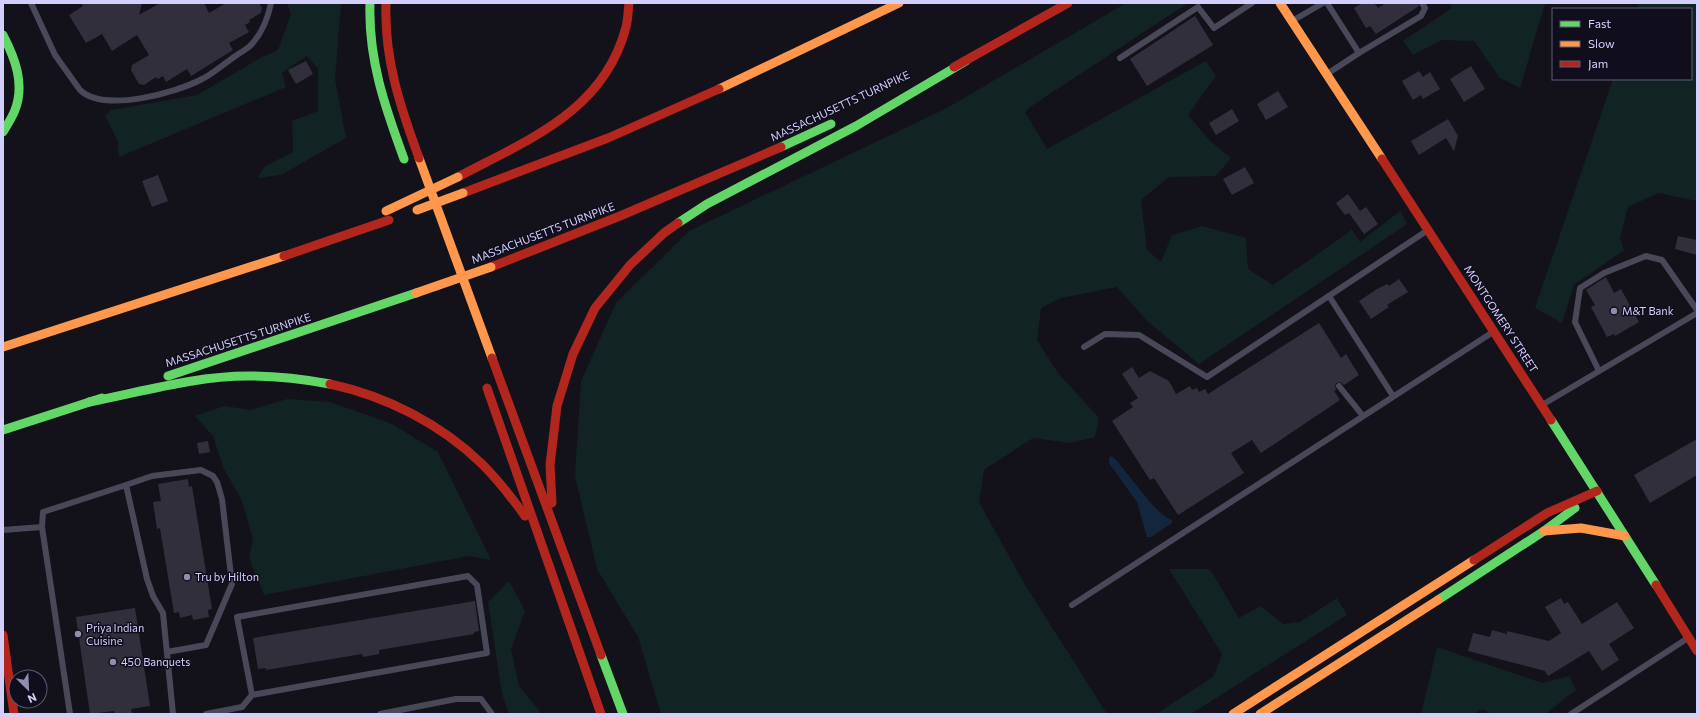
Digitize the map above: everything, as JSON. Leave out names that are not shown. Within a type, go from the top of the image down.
[{"type":"main road","points":[[370,3],[368,18],[372,56],[388,116],[408,171]]},
{"type":"main road","points":[[386,3],[385,29],[390,67],[409,132],[623,714]]},
{"type":"main road","points":[[3,347],[312,246],[387,215],[458,177],[522,146],[553,126],[584,100],[602,79],[616,54],[625,33],[629,3]]},
{"type":"main road","points":[[387,215],[403,215],[566,155],[707,94],[899,3]]},
{"type":"main road","name":"MASSACHUSETTS TURNPIKE","points":[[877,102],[966,61],[1068,3]]},
{"type":"main road","name":"MONTGOMERY STREET","points":[[1280,3],[1429,229],[1597,491],[1697,651]]},
{"type":"main road","points":[[3,35],[15,58],[20,84],[16,109],[3,132]]},
{"type":"main road","points":[[553,522],[550,465],[557,406],[573,354],[595,308],[630,265],[664,233],[707,204],[856,126],[966,61]]},
{"type":"main road","name":"MASSACHUSETTS TURNPIKE","points":[[7,429],[416,293],[559,242],[717,176],[842,118]]},
{"type":"main road","points":[[413,185],[426,221]]},
{"type":"main road","points":[[444,272],[451,291]]},
{"type":"main road","points":[[89,402],[202,380],[247,376],[300,378],[348,388],[390,403],[419,417],[448,435],[477,458],[508,492],[538,534]]},
{"type":"main road","points":[[484,380],[602,714]]},
{"type":"main road","points":[[1260,714],[1544,530],[1597,491]]},
{"type":"main road","points":[[1233,714],[1547,513],[1597,491]]},
{"type":"main road","points":[[1544,530],[1581,528],[1625,536]]},
{"type":"main road","points":[[3,635],[14,714]]},
{"type":"lane","points":[[32,3],[55,55],[80,90],[96,99],[113,101],[160,95],[202,79],[250,46],[267,21],[272,3]]},
{"type":"lane","points":[[1120,58],[1201,5],[1214,28],[1252,3]]},
{"type":"lane","points":[[1292,22],[1323,3]]},
{"type":"lane","points":[[1327,3],[1359,53]]},
{"type":"lane","points":[[1327,74],[1421,16],[1426,8],[1422,3]]},
{"type":"lane","points":[[1084,347],[1105,334],[1139,336],[1207,377],[1429,229]]},
{"type":"lane","points":[[1542,405],[1599,371],[1697,312],[1662,260],[1646,256],[1604,273],[1580,288],[1575,322],[1599,371]]},
{"type":"lane","points":[[1329,296],[1393,396]]},
{"type":"lane","points":[[1072,605],[1494,331]]},
{"type":"lane","points":[[1339,386],[1363,416]]},
{"type":"lane","points":[[70,714],[42,527],[43,512],[152,476],[201,470],[213,476],[217,482],[222,499],[232,584],[206,645],[167,652]]},
{"type":"lane","points":[[126,485],[147,579],[153,596],[163,612],[173,714]]},
{"type":"lane","points":[[3,530],[42,527]]},
{"type":"lane","points":[[206,714],[242,707],[252,695],[487,653],[477,585],[468,576],[237,618],[252,695]]},
{"type":"lane","points":[[1571,714],[1688,638]]},
{"type":"lane","points":[[380,714],[404,712],[456,699],[481,699],[492,714]]},
{"type":"shaded area","points":[[287,3],[341,3],[335,79],[346,138],[281,175],[257,178],[265,166],[293,152],[292,121],[318,111],[318,69],[307,56],[282,73],[286,87],[119,157],[118,142],[105,116],[111,110],[197,95],[262,57],[278,50],[291,14]]},
{"type":"shaded area","points":[[1126,3],[1188,3],[1033,105],[1025,112],[1047,149],[1206,61],[1216,76],[1188,115],[1210,141],[1231,158],[1216,176],[1169,177],[1141,200],[1147,250],[1161,262],[1172,235],[1202,226],[1246,238],[1248,269],[1273,285],[1352,230],[1360,242],[1400,211],[1407,224],[1199,364],[1147,321],[1117,287],[1061,298],[1041,308],[1037,340],[1058,373],[1099,418],[1095,437],[1070,443],[1033,438],[984,470],[979,502],[1024,583],[1107,714],[661,714],[638,637],[597,569],[575,476],[581,381],[616,303],[689,231],[947,108]]},
{"type":"shaded area","points":[[1449,3],[1545,3],[1520,88],[1500,78],[1474,41],[1442,40],[1413,55],[1403,41],[1452,8]]},
{"type":"shaded area","points":[[1639,3],[1697,3],[1697,201],[1658,193],[1628,207],[1620,238],[1624,250],[1574,285],[1562,323],[1535,308],[1613,80],[1692,80],[1692,8],[1637,8]]},
{"type":"shaded area","points":[[287,399],[330,402],[390,423],[438,452],[491,560],[469,556],[264,595],[249,558],[253,539],[241,499],[223,467],[213,436],[195,416],[225,406],[251,410]]},
{"type":"shaded area","points":[[1169,569],[1210,569],[1239,618],[1261,606],[1283,624],[1300,622],[1337,598],[1347,615],[1191,714],[1156,714],[1213,677],[1222,654]]},
{"type":"shaded area","points":[[509,581],[525,611],[511,649],[519,686],[542,714],[509,714],[502,694],[488,602]]},
{"type":"shaded area","points":[[1437,647],[1542,683],[1569,676],[1576,690],[1545,714],[1492,714],[1482,709],[1474,714],[1421,714]]},
{"type":"water","points":[[1112,456],[1158,510],[1172,520],[1172,523],[1151,537],[1147,537],[1137,502],[1109,463],[1109,458]]},
{"type":"building","points":[[81,3],[142,3],[139,15],[160,3],[204,3],[209,13],[226,3],[259,3],[262,8],[261,13],[249,20],[250,22],[245,25],[249,32],[229,43],[233,50],[191,76],[187,69],[166,82],[163,76],[158,79],[156,77],[144,85],[139,84],[131,70],[132,65],[149,55],[137,35],[112,51],[102,34],[86,43],[69,15],[83,6]]},
{"type":"building","points":[[1362,3],[1374,3],[1378,8],[1386,3],[1418,3],[1419,6],[1376,34],[1370,26],[1366,28],[1354,8]]},
{"type":"building","points":[[1195,16],[1213,45],[1147,86],[1130,59]]},
{"type":"building","points":[[306,61],[313,74],[296,84],[288,70]]},
{"type":"building","points":[[1471,66],[1485,89],[1464,102],[1450,79]]},
{"type":"building","points":[[1419,71],[1423,77],[1430,72],[1440,89],[1423,99],[1421,95],[1413,100],[1402,81]]},
{"type":"building","points":[[1278,91],[1288,107],[1266,120],[1257,104]]},
{"type":"building","points":[[1232,109],[1239,121],[1216,135],[1209,123]]},
{"type":"building","points":[[1448,119],[1458,136],[1454,151],[1446,138],[1419,155],[1411,141]]},
{"type":"building","points":[[1245,167],[1254,183],[1232,195],[1223,179]]},
{"type":"building","points":[[158,175],[168,201],[152,207],[142,181]]},
{"type":"building","points":[[1348,194],[1360,211],[1366,207],[1378,224],[1364,234],[1349,213],[1345,215],[1336,203]]},
{"type":"building","points":[[1678,236],[1697,240],[1697,255],[1675,249]]},
{"type":"building","points":[[1606,277],[1614,293],[1621,289],[1639,322],[1615,336],[1614,334],[1607,337],[1591,307],[1595,305],[1586,290]]},
{"type":"building","points":[[1399,279],[1408,292],[1387,305],[1389,307],[1371,319],[1359,301],[1377,289],[1387,284],[1389,286]]},
{"type":"building","points":[[1319,323],[1341,358],[1346,354],[1359,375],[1344,385],[1340,382],[1336,383],[1336,390],[1334,391],[1340,400],[1261,453],[1252,440],[1231,453],[1244,473],[1178,515],[1154,478],[1150,480],[1112,421],[1133,407],[1130,403],[1138,398],[1122,374],[1132,367],[1139,378],[1150,371],[1169,381],[1176,394],[1190,386],[1192,390],[1197,388],[1199,392],[1205,389],[1208,394]]},
{"type":"building","points":[[1697,439],[1697,475],[1650,503],[1634,475]]},
{"type":"building","points":[[208,441],[210,452],[199,454],[197,443]]},
{"type":"building","name":"Tru by Hilton","points":[[188,479],[189,487],[192,486],[212,609],[208,610],[209,617],[193,620],[192,615],[180,618],[179,612],[174,613],[160,528],[157,529],[153,502],[161,501],[158,484]]},
{"type":"building","points":[[1561,598],[1564,604],[1568,602],[1582,624],[1617,602],[1634,628],[1609,644],[1619,660],[1602,671],[1589,651],[1548,676],[1545,671],[1468,651],[1473,633],[1490,637],[1492,630],[1507,634],[1507,631],[1549,641],[1561,633],[1545,607]]},
{"type":"building","points":[[475,601],[479,631],[474,632],[474,634],[379,650],[379,654],[363,657],[362,654],[266,670],[266,668],[258,669],[253,638]]},
{"type":"building","name":"450 Banquets","points":[[135,608],[150,706],[131,709],[132,714],[115,714],[114,711],[90,714],[76,617]]},
{"type":"traffic: fast","points":[[370,3],[372,44],[379,82],[390,121],[404,159]]},
{"type":"traffic: fast","points":[[3,35],[15,62],[19,81],[18,100],[15,110],[3,132]]},
{"type":"traffic: fast","points":[[678,223],[707,204],[856,126],[966,61]]},
{"type":"traffic: fast","points":[[781,147],[831,124]]},
{"type":"traffic: fast","points":[[168,376],[416,293]]},
{"type":"traffic: fast","points":[[89,402],[168,385],[228,377],[279,377],[330,384]]},
{"type":"traffic: fast","points":[[3,430],[102,398]]},
{"type":"traffic: fast","points":[[1551,420],[1656,585]]},
{"type":"traffic: fast","points":[[1438,600],[1544,531],[1575,508]]},
{"type":"traffic: fast","points":[[601,655],[623,714]]},
{"type":"traffic: slow","points":[[719,89],[899,3]]},
{"type":"traffic: slow","points":[[1280,3],[1382,159]]},
{"type":"traffic: slow","points":[[419,158],[492,358]]},
{"type":"traffic: slow","points":[[386,211],[458,177]]},
{"type":"traffic: slow","points":[[417,210],[463,193]]},
{"type":"traffic: slow","points":[[3,347],[284,256]]},
{"type":"traffic: slow","points":[[416,293],[491,267]]},
{"type":"traffic: slow","points":[[1544,531],[1581,528],[1625,536]]},
{"type":"traffic: slow","points":[[1233,714],[1474,560]]},
{"type":"traffic: slow","points":[[1260,714],[1438,600]]},
{"type":"traffic: jam","points":[[386,3],[388,44],[395,82],[419,158]]},
{"type":"traffic: jam","points":[[458,177],[536,136],[560,120],[581,102],[600,81],[615,56],[626,27],[629,3]]},
{"type":"traffic: jam","points":[[954,67],[1068,3]]},
{"type":"traffic: jam","points":[[463,193],[608,138],[719,89]]},
{"type":"traffic: jam","points":[[491,267],[620,216],[781,147]]},
{"type":"traffic: jam","points":[[1382,159],[1551,420]]},
{"type":"traffic: jam","points":[[284,256],[389,220]]},
{"type":"traffic: jam","points":[[552,503],[550,465],[557,406],[573,354],[595,308],[630,265],[664,233],[678,223]]},
{"type":"traffic: jam","points":[[492,358],[601,655]]},
{"type":"traffic: jam","points":[[330,384],[351,389],[392,404],[431,424],[449,436],[488,470],[505,489],[525,516]]},
{"type":"traffic: jam","points":[[487,388],[601,714]]},
{"type":"traffic: jam","points":[[1474,560],[1547,513],[1597,491]]},
{"type":"traffic: jam","points":[[1656,585],[1697,651]]},
{"type":"traffic: jam","points":[[3,635],[14,714]]},
{"type":"place","name":"M&T Bank","points":[[1614,311]]},
{"type":"place","name":"Tru by Hilton","points":[[187,577]]},
{"type":"place","name":"Priya Indian Cuisine","points":[[78,634]]},
{"type":"place","name":"450 Banquets","points":[[113,662]]}]
